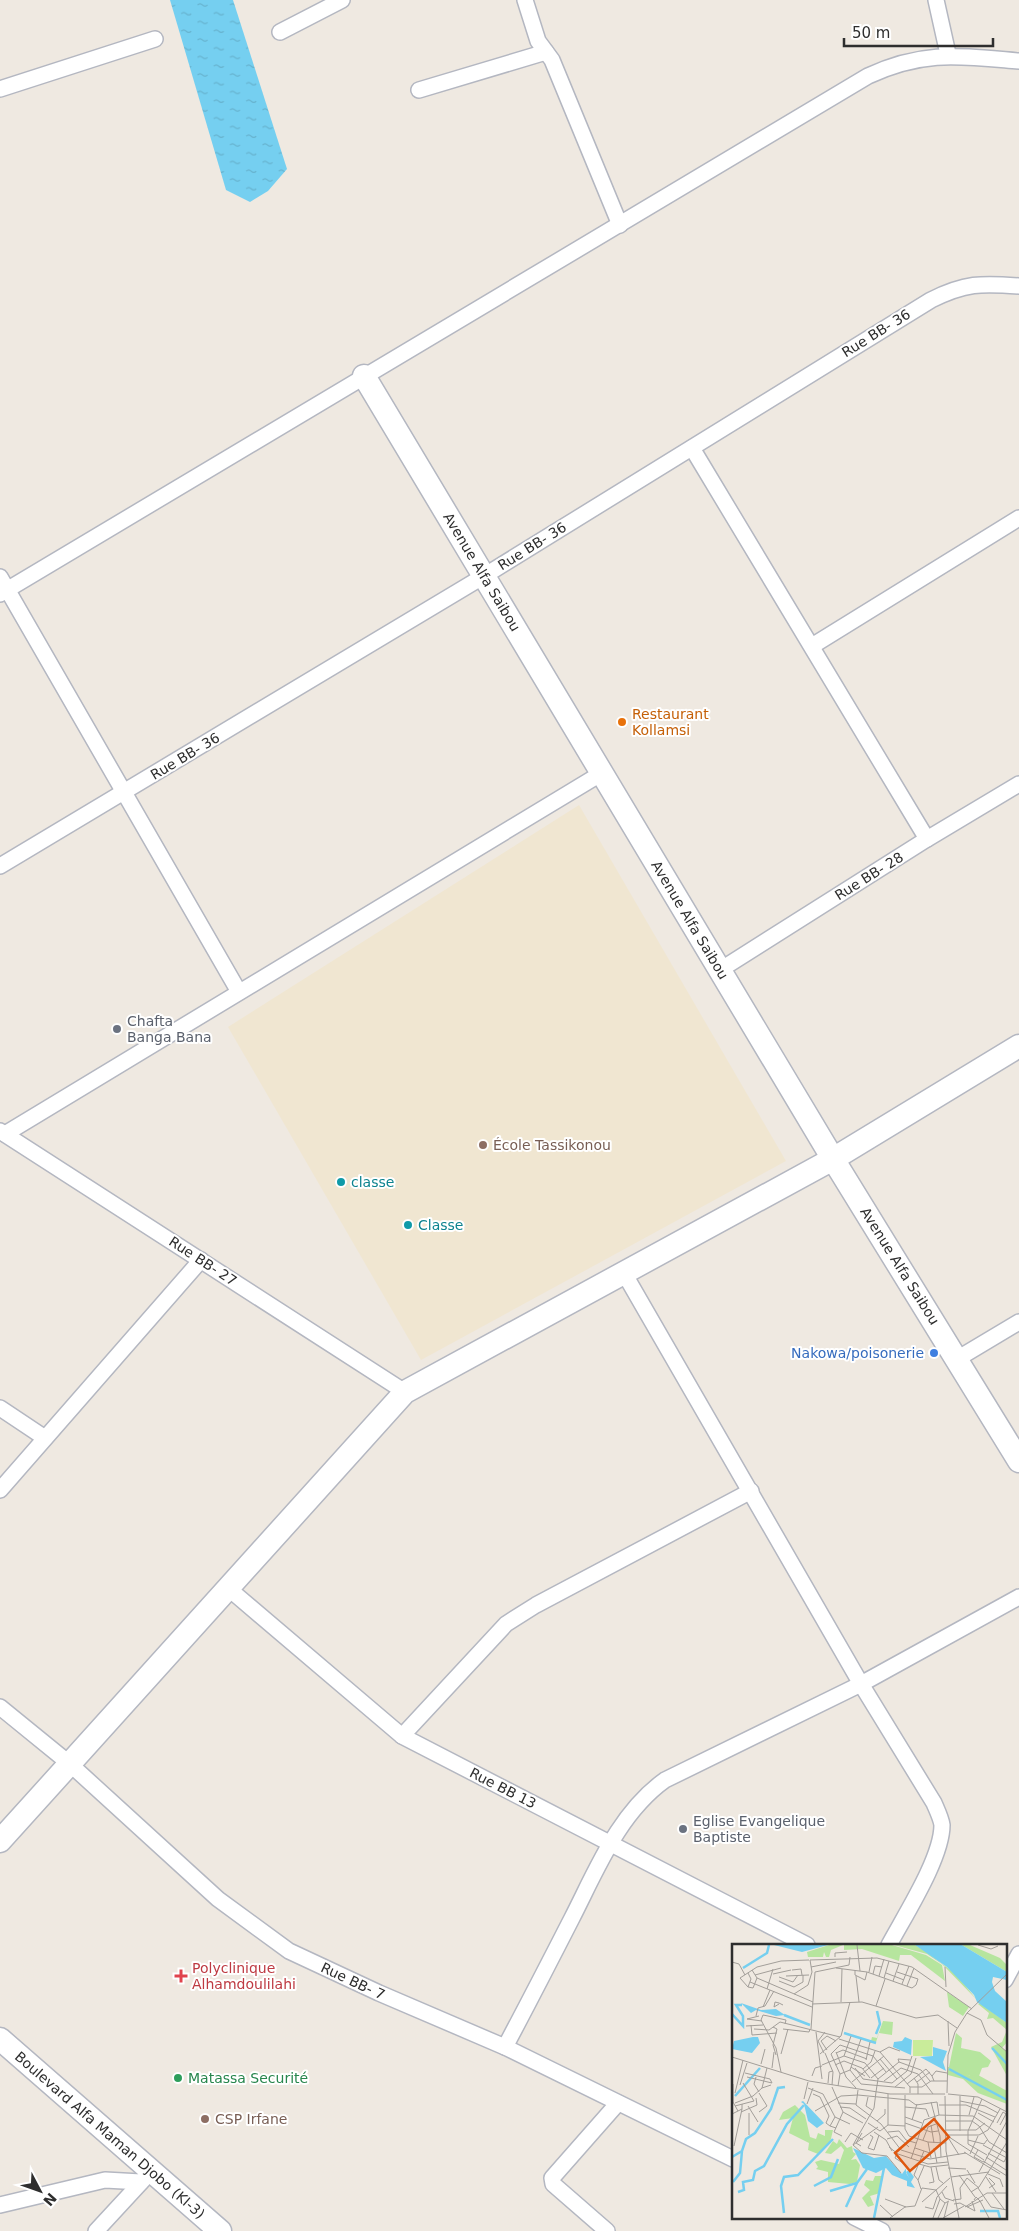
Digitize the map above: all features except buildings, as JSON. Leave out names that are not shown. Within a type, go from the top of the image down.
[{"type":"street","points":[[525,0],[538,41],[552,60],[620,224]]},
{"type":"street","points":[[936,0],[948,54]]},
{"type":"street","points":[[280,32],[340,1]]},
{"type":"street","points":[[0,89],[155,40]]},
{"type":"street","points":[[418,90],[546,52]]},
{"type":"street","points":[[240,992],[2,587],[364,376],[868,76],[893,64],[948,54],[1019,61]]},
{"type":"street","name":"Rue BB- 36","points":[[0,866],[484,576],[930,300],[954,289],[982,283],[1019,286]]},
{"type":"street","name":"Avenue Alfa Saibou","points":[[364,376],[833,1159],[1019,1461]]},
{"type":"street","points":[[692,448],[927,839]]},
{"type":"street","points":[[812,646],[1019,518]]},
{"type":"street","points":[[2,1132],[240,992],[602,772]]},
{"type":"street","name":"Rue BB- 28","points":[[720,970],[927,839],[1019,784]]},
{"type":"street","points":[[0,1841],[405,1392],[833,1159],[1019,1046]]},
{"type":"street","name":"Rue BB- 27","points":[[2,1132],[405,1392]]},
{"type":"street","points":[[0,1490],[201,1260]]},
{"type":"street","points":[[624,1273],[861,1684],[934,1803],[942,1823],[940,1842],[927,1874],[890,1944]]},
{"type":"street","points":[[957,1359],[1019,1322]]},
{"type":"street","points":[[0,1408],[45,1438]]},
{"type":"street","points":[[402,1736],[506,1624],[536,1605],[751,1491]]},
{"type":"street","name":"Rue BB 13","points":[[228,1588],[402,1736],[805,1944]]},
{"type":"street","points":[[506,2047],[610,1843],[636,1806],[649,1792],[665,1780],[861,1684],[1019,1597]]},
{"type":"street","name":"Rue BB- 7","points":[[0,1707],[70,1764],[218,1899],[289,1951],[379,1993],[506,2047],[732,2158]]},
{"type":"street","points":[[1006,1978],[1019,1954]]},
{"type":"street","name":"Boulevard Alfa Maman Djobo (KI-3)","points":[[0,2039],[147,2176],[220,2231]]},
{"type":"street","points":[[607,2231],[552,2184],[552,2178],[618,2103]]},
{"type":"street","points":[[0,2205],[105,2180],[147,2176]]},
{"type":"street","points":[[96,2231],[147,2176]]},
{"type":"street","points":[[857,2218],[880,2225]]},
{"type":"shaded area","points":[[579,805],[786,1161],[421,1360],[228,1027]]},
{"type":"water","points":[[170,0],[233,0],[287,169],[268,191],[250,202],[226,190]]},
{"type":"place","name":"Restaurant Kollamsi","points":[[622,722]]},
{"type":"place","name":"Chafta Banga Bana","points":[[117,1029]]},
{"type":"place","name":"École Tassikonou","points":[[483,1145]]},
{"type":"place","name":"classe","points":[[341,1182]]},
{"type":"place","name":"Classe","points":[[408,1225]]},
{"type":"place","name":"Nakowa/poisonerie","points":[[934,1353]]},
{"type":"place","name":"Eglise Evangelique Baptiste","points":[[683,1829]]},
{"type":"place","name":"Polyclinique Alhamdoulilahi","points":[[181,1976]]},
{"type":"place","name":"Matassa Securité","points":[[178,2078]]},
{"type":"place","name":"CSP Irfane","points":[[205,2119]]}]
